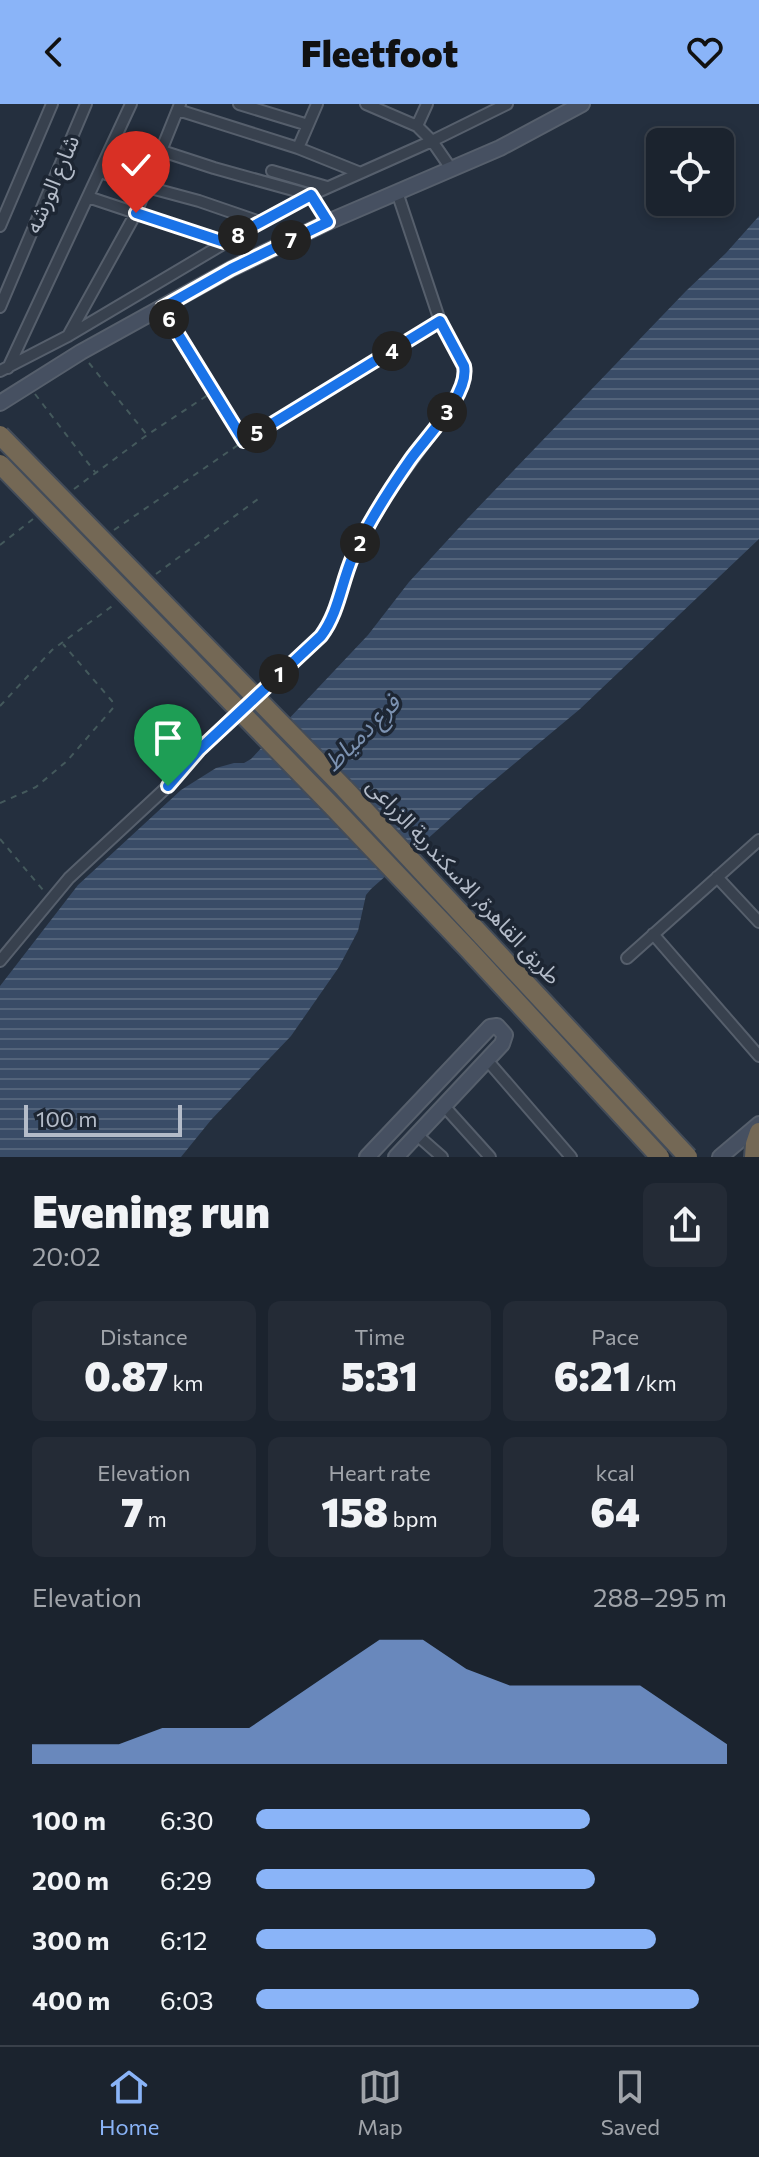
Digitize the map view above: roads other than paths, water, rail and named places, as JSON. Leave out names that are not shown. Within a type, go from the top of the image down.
[{"type":"highway","name":"طريق القاهرة, الاسكندرية الزراعى","points":[[0,435],[344,788],[688,1157]]},
{"type":"highway","name":"طريق القاهرة, الاسكندرية الزراعى","points":[[0,464],[333,807],[660,1157]]},
{"type":"highway","points":[[754,1157],[759,1132]]},
{"type":"street","points":[[0,226],[52,104]]},
{"type":"street","name":"شارع الورشه","points":[[0,307],[86,104]]},
{"type":"street","points":[[4,370],[131,104]]},
{"type":"street","points":[[298,148],[317,104]]},
{"type":"street","points":[[366,104],[380,106],[417,126],[432,141],[452,170]]},
{"type":"street","points":[[417,126],[427,104]]},
{"type":"street","points":[[481,117],[487,104]]},
{"type":"street","points":[[4,370],[311,195],[507,104]]},
{"type":"street","points":[[1,401],[81,352],[231,269],[328,222],[500,148],[582,104]]},
{"type":"street","points":[[244,105],[308,125]]},
{"type":"street","points":[[68,336],[136,213],[179,107],[358,172]]},
{"type":"street","points":[[162,151],[311,195],[328,222]]},
{"type":"street","points":[[272,171],[327,187]]},
{"type":"street","points":[[100,172],[260,222]]},
{"type":"street","points":[[0,961],[69,878],[168,786],[219,730],[321,636],[330,624],[353,555],[366,531],[386,496],[462,387],[466,372],[464,366],[440,321],[397,192]]},
{"type":"street","points":[[88,197],[136,213]]},
{"type":"street","points":[[627,958],[717,877],[757,847]]},
{"type":"street","points":[[717,877],[759,922]]},
{"type":"street","points":[[653,934],[759,1056]]},
{"type":"street","points":[[367,1157],[494,1026],[505,1035],[502,1044],[400,1155]]},
{"type":"street","points":[[487,1060],[571,1157]]},
{"type":"street","points":[[444,1106],[490,1157]]},
{"type":"street","points":[[720,1157],[759,1124]]},
{"type":"street","points":[[417,1135],[442,1157]]},
{"type":"water","name":"فرع دمياط","points":[[759,216],[759,539],[580,709],[371,889],[366,895],[358,931],[339,967],[291,1036],[211,1120],[181,1157],[0,1157],[0,986],[78,885],[181,790],[216,768],[251,759],[368,635],[409,582],[468,518]]}]
